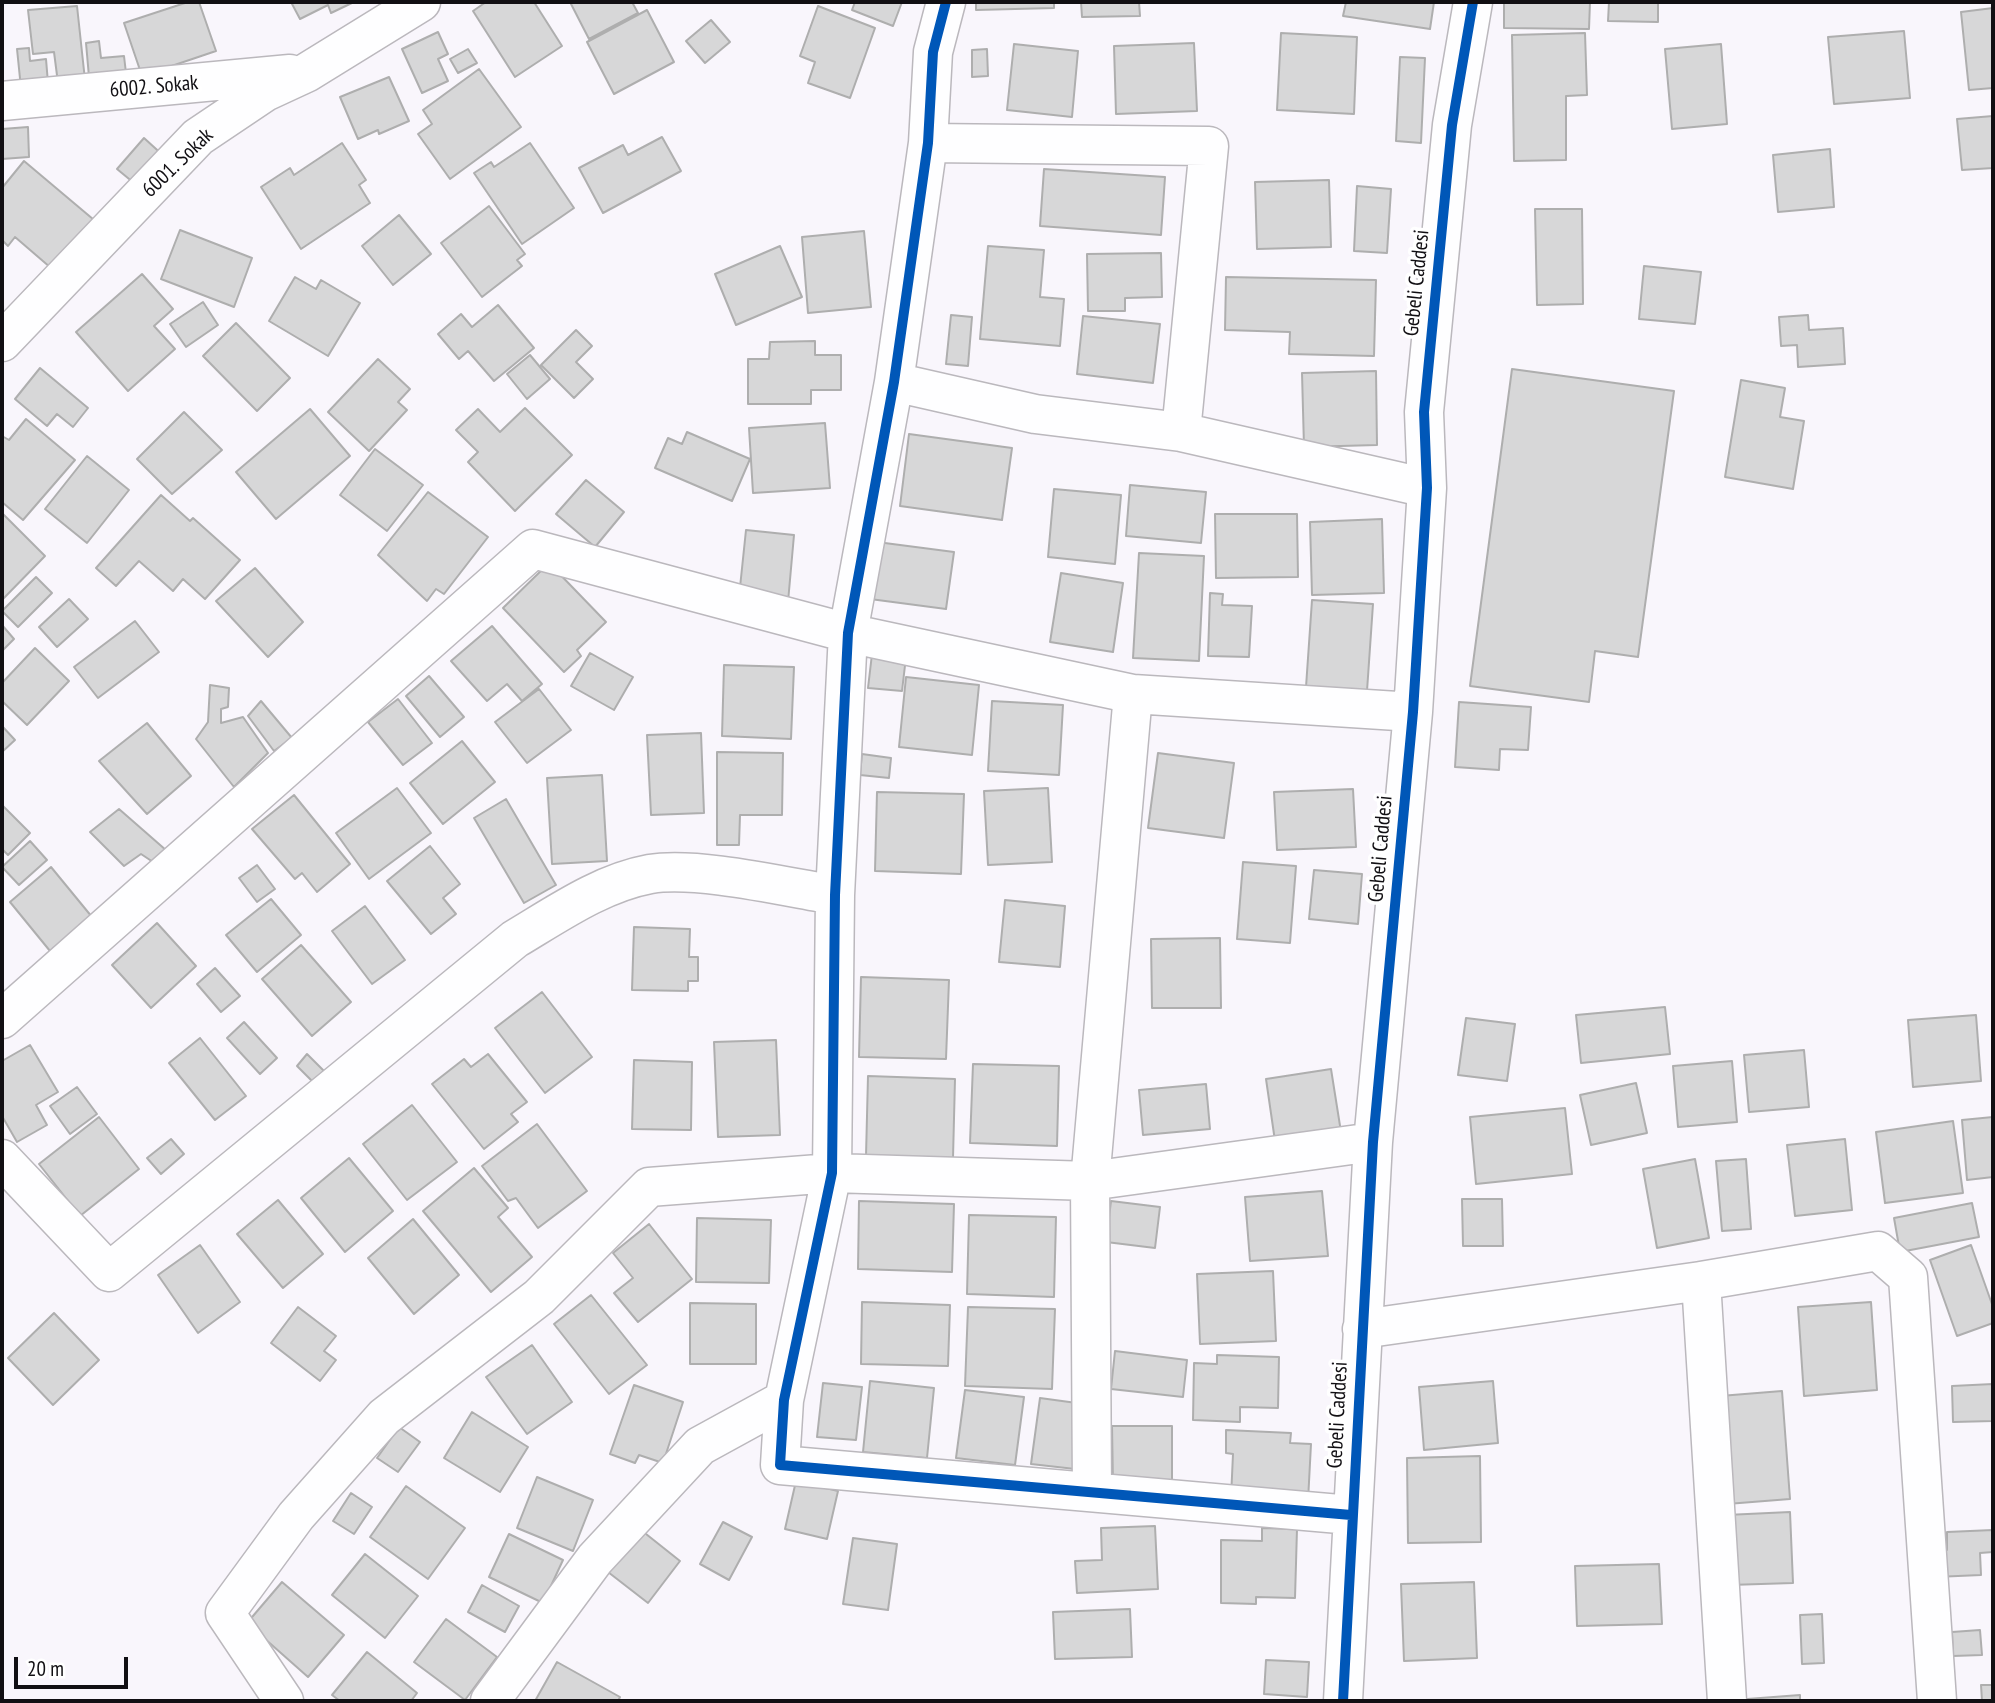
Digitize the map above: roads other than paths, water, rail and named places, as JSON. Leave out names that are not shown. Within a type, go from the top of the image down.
[{"type":"street","name":"6001. Sokak","points":[[2,342],[198,138],[265,92],[306,73],[421,2]]},
{"type":"street","points":[[946,2],[933,52],[928,143],[894,382],[848,633],[835,895],[832,1173],[784,1400],[780,1465],[1351,1515]]},
{"type":"street","name":"Gebeli Caddesi","points":[[1343,1701],[1373,1142],[1413,712],[1427,488],[1424,412],[1452,125],[1473,2]]},
{"type":"street","name":"6002. Sokak","points":[[2,101],[306,73]]},
{"type":"street","points":[[928,143],[1209,146],[1181,432]]},
{"type":"street","points":[[894,382],[1035,414],[1181,432],[1427,488]]},
{"type":"street","points":[[2,1019],[533,549],[848,633],[1133,694],[1413,712]]},
{"type":"street","points":[[1092,1493],[1090,1181],[1133,694]]},
{"type":"street","points":[[2,1159],[108,1272],[515,939],[586,896],[650,874],[704,874],[835,895]]},
{"type":"street","points":[[284,1701],[225,1613],[296,1516],[384,1417],[539,1297],[649,1187],[832,1173],[1090,1181],[1373,1142]]},
{"type":"street","points":[[1362,1329],[1701,1281],[1878,1251],[1908,1277],[1937,1701]]},
{"type":"street","points":[[1701,1281],[1727,1701]]},
{"type":"street","points":[[490,1701],[595,1559],[700,1446],[784,1400]]}]
